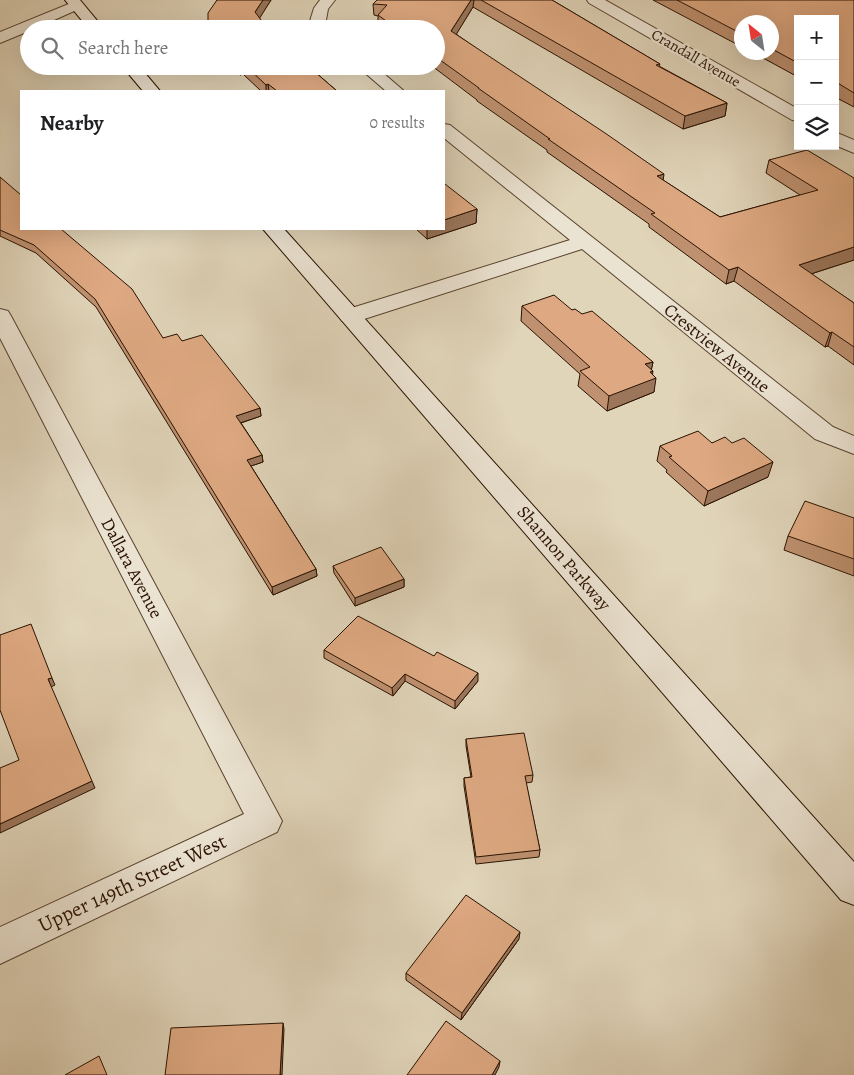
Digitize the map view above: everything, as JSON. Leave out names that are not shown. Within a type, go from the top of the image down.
[{"type":"street","points":[[318,20],[320,8],[328,0]]},
{"type":"street","name":"Crandall Avenue","points":[[594,0],[794,114]]},
{"type":"street","points":[[39,20],[78,2],[91,20]]},
{"type":"street","points":[[0,38],[20,29]]},
{"type":"street","points":[[138,75],[151,90]]},
{"type":"street","points":[[376,75],[395,90]]},
{"type":"street","name":"Crestview Avenue","points":[[445,130],[824,433],[854,446]]},
{"type":"street","points":[[839,139],[854,148]]},
{"type":"street","name":"Shannon Parkway","points":[[274,230],[854,888]]},
{"type":"street","points":[[350,316],[584,242]]},
{"type":"street","name":"Dallara Avenue","points":[[0,316],[265,821]]},
{"type":"street","name":"Upper 149th Street West","points":[[0,946],[265,821]]},
{"type":"building","points":[[217,0],[263,0],[255,12],[261,20],[208,20],[208,13]]},
{"type":"building","points":[[377,0],[471,0],[451,31],[605,133],[664,174],[657,176],[720,217],[818,190],[769,160],[807,150],[854,178],[854,247],[799,265],[854,303],[854,347],[832,332],[830,333],[738,267],[729,270],[651,214],[655,213],[548,139],[550,139],[445,63],[445,20],[385,20],[378,15],[387,5],[373,4]]},
{"type":"building","points":[[481,0],[552,0],[660,64],[656,65],[727,103],[685,116]]},
{"type":"building","points":[[677,0],[854,0],[854,93],[839,84],[839,15],[794,15],[794,61],[779,53],[779,15],[734,15],[734,30]]},
{"type":"building","points":[[255,75],[318,75],[336,90],[276,90],[268,84],[266,85]]},
{"type":"building","points":[[0,177],[20,194],[20,230],[62,230],[132,289],[163,338],[177,334],[182,341],[202,335],[260,408],[236,416],[262,455],[247,460],[316,569],[272,587],[95,299],[34,245],[0,230]]},
{"type":"building","points":[[445,184],[477,209],[445,220]]},
{"type":"building","points":[[554,295],[572,310],[575,309],[582,314],[592,311],[653,362],[645,364],[653,371],[650,372],[656,378],[609,396],[580,371],[590,367],[522,306]]},
{"type":"building","points":[[698,431],[712,443],[725,437],[732,443],[744,438],[773,462],[708,491],[669,457],[672,456],[660,446]]},
{"type":"building","points":[[805,501],[854,518],[854,559],[788,536]]},
{"type":"building","points":[[381,547],[404,579],[355,598],[333,566]]},
{"type":"building","points":[[358,616],[434,656],[437,652],[478,673],[455,701],[405,674],[392,688],[324,650]]},
{"type":"building","points":[[31,624],[52,678],[48,679],[92,781],[0,824],[0,768],[19,760],[0,710],[0,635]]},
{"type":"building","points":[[524,733],[533,775],[525,776],[540,850],[476,857],[464,778],[472,777],[466,739]]},
{"type":"building","points":[[466,895],[520,932],[462,1013],[406,973]]},
{"type":"building","points":[[446,1021],[500,1061],[492,1075],[407,1075]]},
{"type":"building","points":[[283,1023],[280,1075],[165,1075],[171,1028]]},
{"type":"building","points":[[99,1056],[107,1075],[65,1075]]}]
